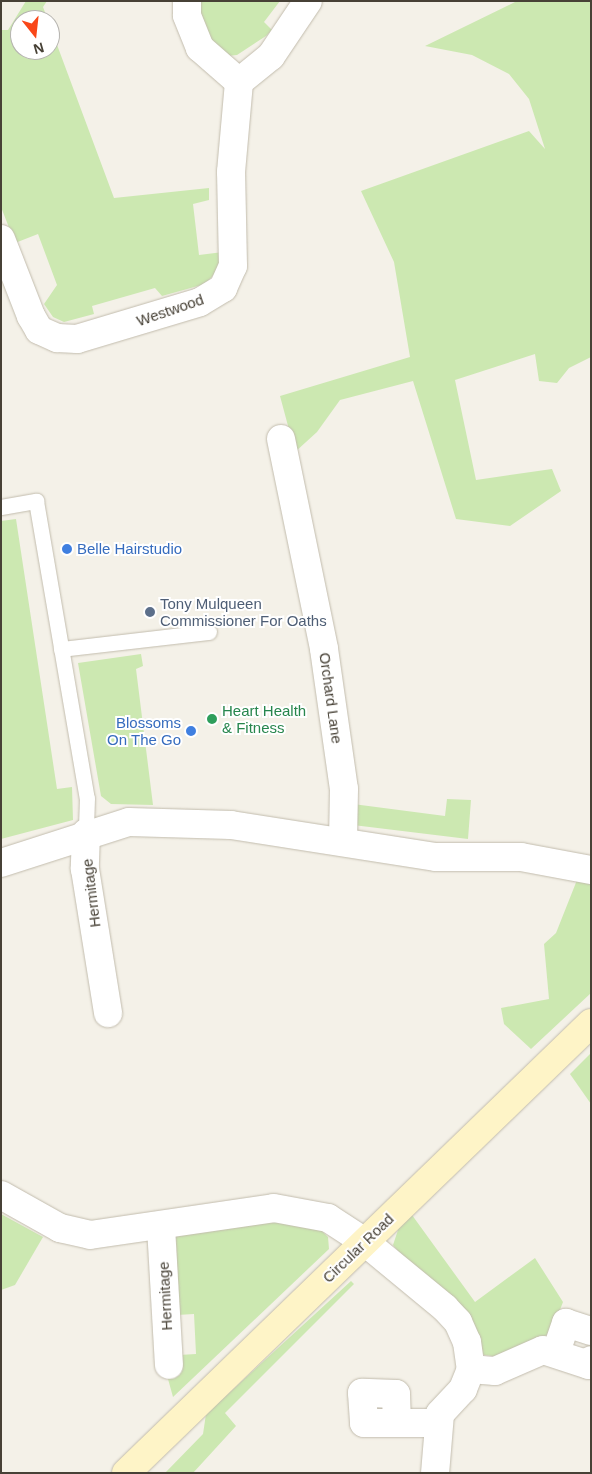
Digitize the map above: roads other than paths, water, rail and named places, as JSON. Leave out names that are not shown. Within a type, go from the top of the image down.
[{"type":"main road","name":"Circular Road","points":[[126,1473],[591,1023]]},
{"type":"street","points":[[187,1],[187,15],[200,48],[239,82],[271,56],[308,1]]},
{"type":"street","name":"Westwood","points":[[1,239],[31,316],[39,330],[57,338],[78,340],[200,302],[223,288],[233,266],[231,172],[239,82]]},
{"type":"street","name":"Orchard Lane","points":[[281,439],[324,649],[344,789],[343,841]]},
{"type":"street","points":[[86,833],[129,822],[231,825],[436,856],[521,857],[591,870]]},
{"type":"street","name":"Hermitage","points":[[1,863],[86,833],[85,869],[108,1013]]},
{"type":"street","points":[[1,1195],[60,1228],[90,1235],[161,1228],[274,1208],[328,1218],[365,1242],[458,1322],[471,1369],[463,1390],[438,1423],[435,1473]]},
{"type":"street","name":"Hermitage","points":[[161,1228],[169,1365]]},
{"type":"street","points":[[556,1352],[566,1323],[591,1331]]},
{"type":"street","points":[[471,1369],[495,1371],[543,1350],[556,1352],[589,1365],[591,1360]]},
{"type":"street","points":[[397,1423],[438,1423]]},
{"type":"lane","points":[[1,507],[36,501],[87,798],[86,833]]},
{"type":"lane","points":[[61,649],[209,632]]},
{"type":"place","name":"Belle Hairstudio","points":[[67,549]]},
{"type":"place","name":"Tony Mulqueen Commissioner For Oaths","points":[[150,612]]},
{"type":"place","name":"Heart Health & Fitness","points":[[212,719]]},
{"type":"place","name":"Blossoms On The Go","points":[[191,731]]}]
